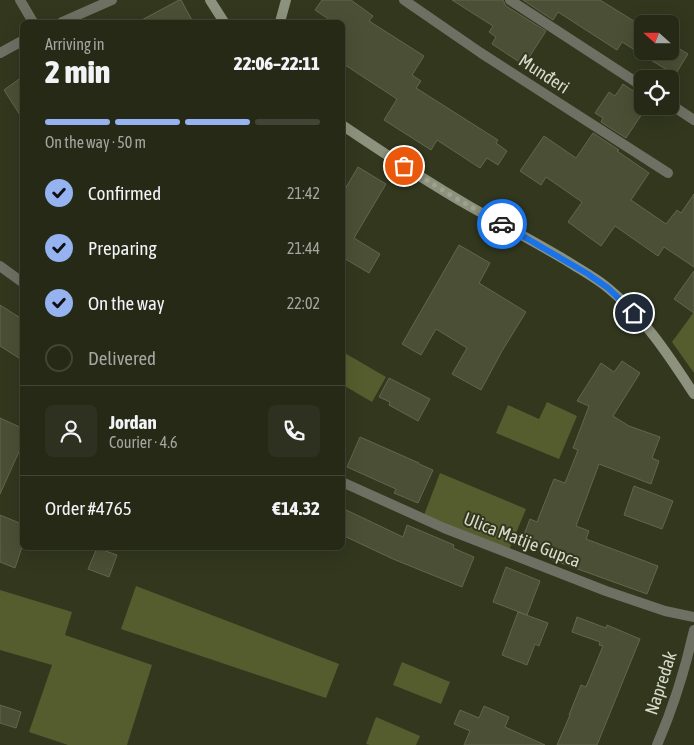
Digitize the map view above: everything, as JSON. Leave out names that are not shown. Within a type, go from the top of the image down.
[{"type":"main road","points":[[210,0],[223,20]]},
{"type":"main road","points":[[281,20],[286,0]]},
{"type":"main road","points":[[345,128],[452,196],[548,250],[608,288],[625,303],[652,334],[668,354],[694,394]]},
{"type":"street","points":[[20,0],[31,20]]},
{"type":"street","points":[[67,20],[112,0]]},
{"type":"street","name":"Munđeri","points":[[404,0],[481,53],[668,173]]},
{"type":"street","points":[[510,0],[634,81]]},
{"type":"street","points":[[0,53],[20,42]]},
{"type":"street","points":[[679,110],[694,120]]},
{"type":"street","points":[[0,266],[20,281]]},
{"type":"street","name":"Ulica Matije Gupca","points":[[345,483],[444,528],[606,591],[665,611],[694,617]]},
{"type":"street","name":"Napredak","points":[[656,745],[675,701],[694,630]]},
{"type":"green space","points":[[694,312],[694,373],[672,342]]},
{"type":"green space","points":[[345,353],[386,377],[372,402],[345,386]]},
{"type":"green space","points":[[547,402],[577,416],[559,459],[496,433],[508,405],[539,419]]},
{"type":"green space","points":[[440,473],[526,509],[509,550],[424,515]]},
{"type":"green space","points":[[136,586],[339,664],[326,698],[121,629]]},
{"type":"green space","points":[[0,590],[72,612],[65,635],[152,665],[127,745],[68,745],[29,732],[52,665],[0,650]]},
{"type":"green space","points":[[402,662],[450,682],[441,704],[393,685]]},
{"type":"green space","points":[[376,717],[420,736],[416,745],[366,744]]},
{"type":"building","points":[[181,0],[192,20],[142,20]]},
{"type":"building","points":[[322,0],[351,0],[373,16],[369,21],[424,56],[412,75],[421,81],[416,88],[498,140],[496,143],[507,151],[498,165],[487,158],[480,168],[437,140],[431,150],[384,120],[397,99],[345,65],[345,20],[330,20],[315,10]]},
{"type":"building","points":[[452,0],[503,0],[506,6],[546,31],[524,65],[492,44],[496,37],[489,32],[493,26]]},
{"type":"building","points":[[523,0],[600,0],[634,21],[634,49],[622,42],[617,50],[558,12],[553,20]]},
{"type":"building","points":[[679,48],[688,54],[678,70],[667,70],[651,60],[679,60]]},
{"type":"building","points":[[20,78],[20,115],[4,90]]},
{"type":"building","points":[[623,84],[634,92],[634,115],[641,115],[626,138],[601,122],[603,118],[595,113],[609,92],[615,96]]},
{"type":"building","points":[[593,133],[649,173],[631,200],[666,224],[677,210],[681,213],[694,194],[694,267],[664,247],[658,256],[615,226],[601,246],[568,222],[582,202],[546,177],[541,185],[520,171],[544,136],[576,158]]},
{"type":"building","points":[[358,167],[386,184],[354,238],[380,254],[369,273],[345,259],[345,189]]},
{"type":"building","points":[[459,245],[490,263],[479,283],[526,312],[481,390],[452,374],[467,348],[436,329],[421,355],[402,344]]},
{"type":"building","points":[[694,271],[694,313],[674,299]]},
{"type":"building","points":[[0,305],[20,318],[20,359],[0,346]]},
{"type":"building","points":[[622,361],[640,373],[613,416],[629,426],[660,437],[652,458],[659,461],[651,484],[599,464],[576,526],[589,531],[586,539],[658,566],[647,594],[550,559],[553,549],[523,537],[530,519],[537,522],[554,479],[565,483],[578,450],[573,448],[589,406],[577,401],[601,363],[614,372]]},
{"type":"building","points":[[389,378],[430,399],[418,421],[389,405],[390,402],[379,397]]},
{"type":"building","points":[[0,418],[20,427],[20,449],[0,494]]},
{"type":"building","points":[[360,437],[433,470],[418,503],[394,493],[396,489],[347,467]]},
{"type":"building","points":[[634,486],[673,501],[662,529],[624,515]]},
{"type":"building","points":[[345,509],[403,537],[407,525],[454,545],[453,548],[474,557],[462,587],[393,559],[345,536]]},
{"type":"building","points":[[0,515],[20,523],[21,550],[15,568],[0,562]]},
{"type":"building","points":[[96,550],[103,550],[117,555],[109,577],[88,569]]},
{"type":"building","points":[[506,567],[540,581],[527,615],[493,602]]},
{"type":"building","points":[[518,612],[548,623],[539,646],[535,644],[527,665],[502,655]]},
{"type":"building","points":[[577,617],[606,628],[607,625],[640,639],[597,745],[557,745],[581,685],[586,687],[603,646],[599,645],[600,642],[572,632]]},
{"type":"building","points":[[0,705],[21,712],[16,728],[0,723]]},
{"type":"building","points":[[484,706],[509,717],[505,727],[545,745],[464,745],[470,731],[454,724],[460,710],[479,718]]},
{"type":"way so far","points":[[404,166],[502,224]]},
{"type":"route","points":[[502,224],[588,274],[608,288],[634,313]]}]
